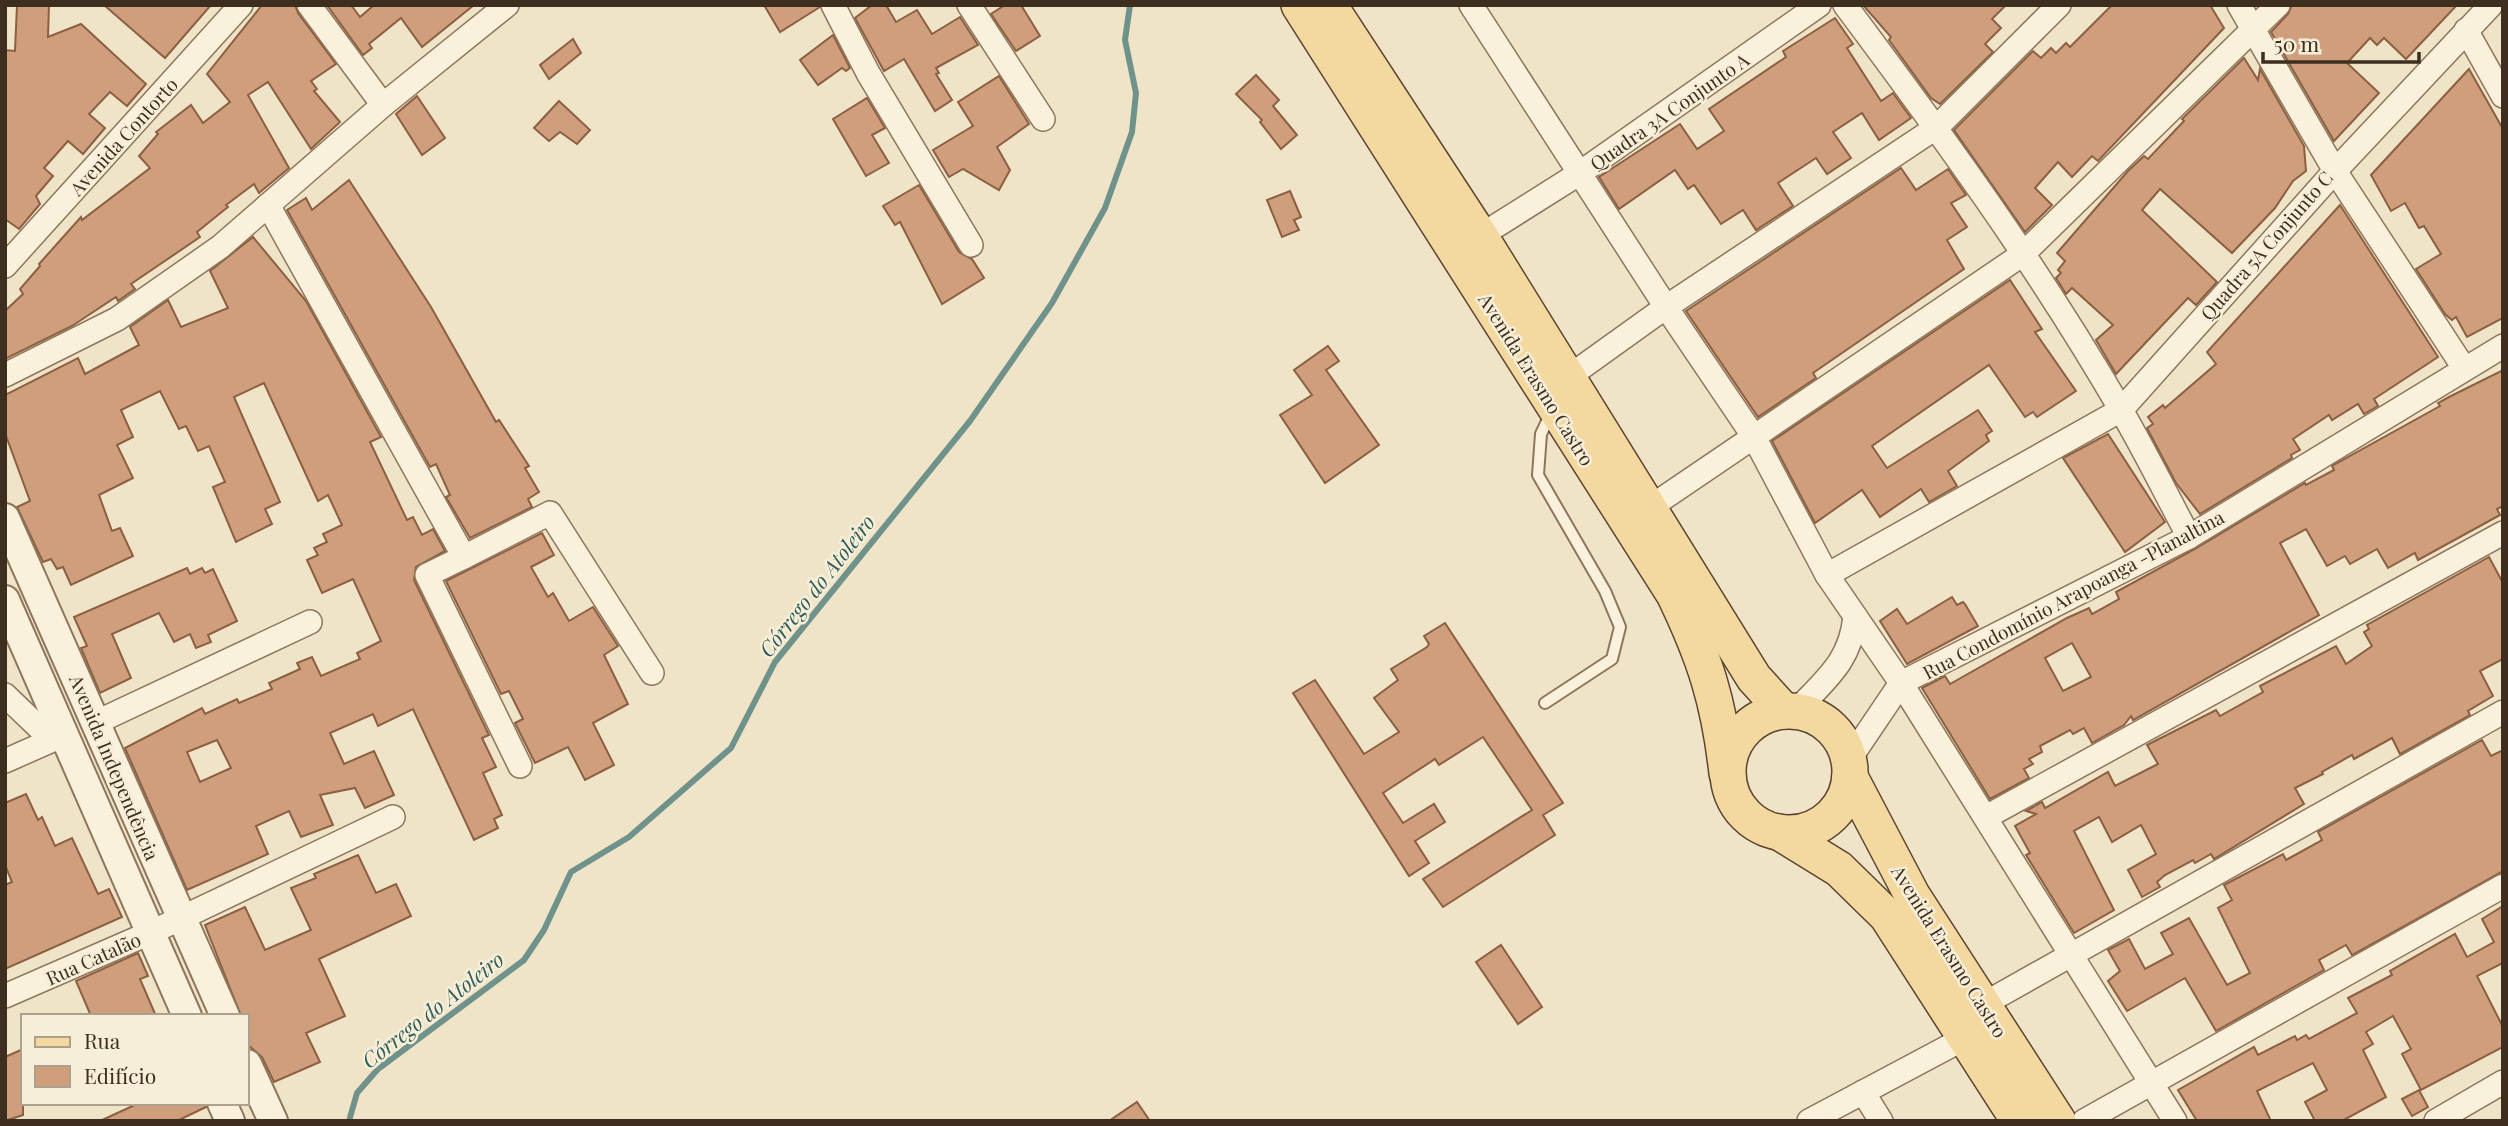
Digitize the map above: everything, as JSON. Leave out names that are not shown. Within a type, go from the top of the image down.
[{"type":"main road","name":"Avenida Erasmo Castro","points":[[1299,5],[1561,392],[1649,508],[1754,678],[1790,711]]},
{"type":"main road","name":"Avenida Erasmo Castro","points":[[1329,5],[1480,236],[1561,392],[1674,594],[1702,651],[1721,716],[1727,773]]},
{"type":"main road","points":[[1790,711],[1814,716],[1830,726],[1843,741],[1850,769],[1845,797],[1834,813],[1818,826],[1799,832],[1779,832],[1758,825],[1742,812],[1731,794],[1727,773],[1731,750],[1743,730],[1762,717],[1790,711]]},
{"type":"main road","name":"Avenida Erasmo Castro","points":[[1850,769],[1912,895],[2058,1121]]},
{"type":"main road","name":"Avenida Erasmo Castro","points":[[1779,832],[1839,869],[1887,916],[2018,1121]]},
{"type":"street","name":"Avenida Contorto","points":[[5,266],[241,5]]},
{"type":"street","points":[[309,5],[383,104]]},
{"type":"street","points":[[5,375],[117,319],[220,247],[383,104],[507,5]]},
{"type":"street","points":[[833,5],[868,73],[971,246]]},
{"type":"street","points":[[969,5],[1043,119]]},
{"type":"street","points":[[1471,5],[1580,173],[1480,236]]},
{"type":"street","name":"Quadra 3A Conjunto A","points":[[1819,5],[1580,173],[1665,307],[1754,438],[1827,575],[1901,683],[2175,1121]]},
{"type":"street","points":[[1845,5],[1937,127],[2023,254],[2121,410],[2189,537]]},
{"type":"street","points":[[1561,392],[1665,307],[1937,127],[2059,5]]},
{"type":"street","name":"Quadra 5A Conjunto C","points":[[1827,575],[2121,410],[2335,170],[2239,5]]},
{"type":"street","points":[[1649,508],[2023,254],[2278,5]]},
{"type":"street","points":[[2464,368],[2335,170],[2491,5]]},
{"type":"street","points":[[2466,30],[2503,96]]},
{"type":"street","points":[[268,205],[464,557]]},
{"type":"street","name":"Rua Condomínio Arapoanga -Planaltina","points":[[1850,769],[1901,683],[2189,537],[2503,346]]},
{"type":"street","points":[[520,765],[427,575],[550,513],[652,673]]},
{"type":"street","name":"Avenida Independência","points":[[5,518],[224,1014]]},
{"type":"street","points":[[1986,817],[2503,533]]},
{"type":"street","name":"Avenida Independência","points":[[5,600],[59,737],[152,932],[186,1014]]},
{"type":"street","points":[[1790,711],[1839,665],[1853,637],[1854,615]]},
{"type":"street","points":[[97,722],[310,622]]},
{"type":"street","points":[[5,695],[59,737],[5,761]]},
{"type":"street","points":[[1982,1005],[2503,712]]},
{"type":"street","name":"Rua Catalão","points":[[5,996],[152,932],[393,817]]},
{"type":"street","points":[[2084,1121],[2151,1081],[2503,886]]},
{"type":"street","points":[[1808,1121],[1965,1038]]},
{"type":"street","points":[[248,1066],[273,1121]]},
{"type":"street","points":[[2436,1121],[2503,1082]]},
{"type":"street","points":[[1863,1092],[1881,1121]]},
{"type":"street","points":[[223,1105],[230,1121]]},
{"type":"lane","points":[[1545,703],[1612,659],[1620,627],[1605,591],[1538,475],[1541,434],[1561,392]]},
{"type":"building","points":[[17,5],[49,5],[48,37],[81,24],[146,84],[127,106],[110,92],[89,114],[105,128],[83,154],[68,141],[44,168],[53,176],[36,196],[40,204],[19,229],[5,219],[5,50],[15,51]]},
{"type":"building","points":[[104,5],[211,5],[165,58]]},
{"type":"building","points":[[262,5],[295,5],[298,13],[336,64],[311,81],[317,89],[314,91],[340,122],[311,149],[268,82],[248,95],[289,168],[259,193],[254,184],[226,205],[228,207],[197,232],[200,237],[131,284],[135,289],[118,301],[116,297],[72,326],[5,359],[5,311],[23,294],[20,289],[39,264],[81,217],[82,220],[150,168],[139,156],[158,134],[156,132],[191,105],[203,123],[230,102],[207,74]]},
{"type":"building","points":[[327,5],[351,5],[360,17],[374,5],[474,5],[422,47],[401,18],[369,44],[372,48],[363,55]]},
{"type":"building","points":[[764,5],[819,5],[820,7],[780,32]]},
{"type":"building","points":[[872,5],[886,5],[896,22],[917,10],[932,34],[960,17],[978,45],[936,68],[939,73],[936,74],[952,100],[935,111],[904,59],[884,71],[855,18]]},
{"type":"building","points":[[1005,5],[1021,5],[1040,36],[1016,51],[991,14]]},
{"type":"building","points":[[1863,5],[2006,5],[1992,19],[2001,28],[1985,44],[1993,52],[1940,104],[1931,98],[1889,40],[1891,37]]},
{"type":"building","points":[[2112,5],[2210,5],[2224,28],[2098,161],[2092,156],[2072,177],[2058,162],[2035,188],[2052,205],[2025,232],[1954,130],[2033,51],[2041,58],[2051,48],[2056,53],[2066,43],[2070,47]]},
{"type":"building","points":[[2292,5],[2457,5],[2406,59],[2384,38],[2377,45],[2370,38],[2347,63],[2379,93],[2334,141],[2271,32],[2288,14]]},
{"type":"building","points":[[1835,18],[1853,44],[1847,48],[1881,101],[1893,93],[1911,118],[1879,140],[1862,113],[1833,132],[1851,158],[1827,174],[1816,158],[1778,183],[1793,206],[1756,230],[1743,210],[1721,224],[1694,185],[1688,189],[1675,170],[1619,209],[1599,177],[1680,124],[1697,149],[1724,131],[1709,109],[1786,57],[1783,51]]},
{"type":"building","points":[[833,35],[850,68],[846,71],[842,68],[818,85],[800,60]]},
{"type":"building","points":[[573,39],[581,53],[549,79],[540,65]]},
{"type":"building","points":[[2244,58],[2258,80],[2260,69],[2304,146],[2306,171],[2293,181],[2275,208],[2232,253],[2160,189],[2142,210],[2217,282],[2196,305],[2188,298],[2116,374],[2096,340],[2113,325],[2072,288],[2066,294],[2056,278],[2065,261],[2057,253],[2128,171],[2144,156],[2148,159],[2184,121],[2182,119]]},
{"type":"building","points":[[2469,69],[2503,129],[2503,318],[2467,337],[2456,317],[2452,320],[2445,314],[2416,269],[2441,254],[2424,226],[2419,228],[2405,203],[2391,211],[2371,175]]},
{"type":"building","points":[[1256,75],[1279,100],[1273,106],[1297,135],[1281,149],[1260,122],[1262,120],[1236,94]]},
{"type":"building","points":[[999,76],[1029,124],[997,147],[1010,170],[999,190],[963,169],[949,177],[933,150],[973,126],[958,102]]},
{"type":"building","points":[[417,96],[445,138],[422,155],[396,114]]},
{"type":"building","points":[[867,98],[885,128],[872,135],[889,163],[866,176],[833,119]]},
{"type":"building","points":[[559,101],[590,130],[577,144],[560,132],[549,141],[534,128]]},
{"type":"building","points":[[1901,168],[1916,190],[1948,169],[1966,195],[1951,203],[1967,227],[1947,240],[1964,269],[1813,373],[1816,378],[1758,417],[1686,311]]},
{"type":"building","points":[[349,180],[431,307],[496,422],[499,420],[529,466],[525,468],[539,492],[528,499],[532,507],[470,538],[446,497],[450,495],[436,464],[430,467],[287,210],[306,198],[312,210]]},
{"type":"building","points":[[919,185],[959,252],[972,259],[984,278],[942,304],[900,222],[895,225],[883,206]]},
{"type":"building","points":[[1290,191],[1301,217],[1294,220],[1299,230],[1282,237],[1267,200]]},
{"type":"building","points":[[2340,205],[2438,357],[2374,399],[2378,406],[2364,414],[2358,404],[2332,420],[2329,415],[2293,439],[2300,450],[2291,455],[2292,458],[2200,514],[2176,483],[2147,428],[2153,424],[2148,417],[2163,405],[2165,408],[2216,364],[2207,352]]},
{"type":"building","points":[[253,237],[306,301],[381,437],[370,442],[407,520],[413,517],[422,535],[433,529],[445,551],[416,567],[414,580],[489,735],[482,738],[496,767],[483,773],[502,815],[494,819],[498,828],[474,840],[413,709],[378,726],[373,714],[330,733],[344,764],[374,751],[394,795],[365,808],[355,788],[320,795],[333,825],[301,837],[289,811],[256,826],[268,854],[187,890],[125,748],[202,708],[205,714],[237,699],[239,703],[272,689],[269,683],[300,669],[297,663],[312,657],[321,676],[360,659],[357,653],[381,641],[353,579],[322,593],[307,560],[318,555],[314,548],[327,542],[323,534],[342,525],[328,495],[318,501],[264,383],[234,397],[280,502],[265,509],[272,524],[236,542],[213,487],[225,482],[209,446],[198,451],[186,426],[179,429],[160,391],[121,410],[133,437],[117,445],[133,478],[99,495],[112,531],[120,528],[133,556],[71,585],[63,567],[57,569],[51,559],[43,562],[17,507],[30,501],[5,433],[5,395],[78,358],[85,374],[139,345],[130,327],[168,300],[181,327],[228,308],[210,271]],"holes":[[[217,740],[231,768],[200,782],[187,752]]]},
{"type":"building","points":[[2010,280],[2042,329],[2035,332],[2076,391],[2037,417],[2033,412],[2025,417],[1989,365],[1872,446],[1887,468],[1978,410],[1992,431],[1986,435],[1989,441],[1948,471],[1957,486],[1929,502],[1921,489],[1880,517],[1862,490],[1815,523],[1772,441]]},
{"type":"building","points":[[1328,346],[1339,361],[1326,370],[1379,445],[1325,483],[1280,415],[1312,395],[1294,370]]},
{"type":"building","points":[[2503,370],[2503,506],[2497,509],[2500,515],[2418,560],[2415,553],[2388,568],[2377,549],[2350,564],[2345,556],[2327,566],[2306,529],[2280,543],[2319,615],[2133,720],[2131,716],[2124,725],[2092,743],[2084,728],[2073,734],[2070,730],[2040,746],[2042,752],[2029,759],[2033,764],[2024,769],[2029,778],[1990,799],[1922,688],[1945,676],[1950,684],[2067,618],[2089,608],[2092,614],[2119,599],[2116,592],[2195,549],[2305,483],[2306,485],[2334,470],[2332,466],[2440,406],[2438,403]],"holes":[[[2072,643],[2091,677],[2063,691],[2045,658]]]},
{"type":"building","points":[[2108,434],[2165,522],[2125,552],[2063,458]]},
{"type":"building","points":[[542,533],[554,555],[531,567],[548,597],[553,593],[569,621],[593,607],[618,646],[604,655],[628,704],[593,723],[614,765],[585,780],[568,747],[535,763],[515,723],[523,719],[509,691],[501,694],[446,581]]},
{"type":"building","points":[[2489,557],[2503,583],[2503,659],[2480,671],[2493,696],[2468,711],[2470,715],[2400,754],[2392,738],[2354,759],[2352,755],[2322,772],[2323,774],[2295,788],[2304,804],[2214,859],[2211,854],[2165,875],[2157,882],[2160,887],[2142,897],[2128,870],[2156,854],[2141,825],[2112,842],[2099,817],[2074,831],[2114,910],[2074,933],[2026,855],[2030,853],[2015,826],[2036,814],[2026,811],[2042,802],[2045,808],[2108,772],[2115,786],[2158,764],[2147,745],[2216,710],[2220,716],[2263,692],[2260,686],[2336,646],[2346,664],[2372,646],[2364,632],[2369,629],[2367,625]]},
{"type":"building","points":[[187,568],[190,574],[202,568],[205,573],[213,569],[237,621],[208,635],[211,642],[196,648],[190,634],[174,642],[159,613],[112,634],[131,678],[100,693],[81,648],[87,646],[74,617]]},
{"type":"building","points":[[1952,597],[1957,605],[1963,602],[1965,604],[1978,626],[1907,664],[1880,621],[1897,609],[1907,624]]},
{"type":"building","points":[[1445,623],[1563,803],[1543,815],[1555,835],[1443,907],[1423,879],[1532,810],[1483,737],[1439,765],[1435,759],[1383,793],[1403,823],[1434,804],[1445,822],[1415,841],[1429,863],[1409,876],[1293,693],[1315,680],[1364,754],[1399,732],[1374,698],[1398,680],[1391,669],[1427,647],[1429,644],[1424,636]]},
{"type":"building","points":[[2482,740],[2491,756],[2503,750],[2503,871],[2352,955],[2346,945],[2319,960],[2324,970],[2216,1031],[2185,978],[2127,1011],[2108,981],[2120,971],[2108,950],[2129,939],[2145,969],[2173,954],[2161,933],[2189,918],[2227,985],[2250,973],[2218,908],[2232,900],[2224,885],[2283,854],[2286,860],[2322,840],[2318,832]]},
{"type":"building","points":[[26,794],[38,820],[42,817],[55,846],[72,838],[98,894],[109,889],[122,917],[5,969],[5,885],[12,882],[5,865],[5,803]]},
{"type":"building","points":[[358,855],[376,893],[396,884],[411,916],[319,959],[345,1016],[306,1033],[320,1062],[274,1082],[262,1057],[248,1045],[248,1014],[240,1014],[205,925],[245,907],[265,950],[311,930],[291,888],[316,878],[314,874]]},
{"type":"building","points":[[2503,906],[2503,963],[2477,976],[2503,1027],[2503,1047],[2421,1090],[2402,1054],[2411,1049],[2393,1016],[2366,1032],[2373,1044],[2363,1050],[2386,1097],[2342,1121],[2315,1121],[2305,1102],[2327,1090],[2313,1063],[2257,1091],[2271,1121],[2197,1121],[2178,1090],[2254,1047],[2258,1055],[2295,1036],[2297,1040],[2306,1035],[2309,1039],[2357,1013],[2348,998],[2392,975],[2390,971],[2455,934],[2467,957],[2494,942],[2482,919]]},
{"type":"building","points":[[1501,945],[1542,1007],[1518,1024],[1476,962]]},
{"type":"building","points":[[138,953],[148,976],[140,979],[155,1014],[90,1014],[76,981]]},
{"type":"building","points":[[21,1050],[23,1115],[5,1121],[5,1057]]},
{"type":"building","points":[[2419,1090],[2428,1107],[2412,1116],[2402,1099]]},
{"type":"building","points":[[1137,1102],[1150,1121],[1109,1121]]},
{"type":"building","points":[[135,1105],[206,1105],[177,1121],[100,1121]]},
{"type":"waterway","name":"Córrego do Atoleiro","points":[[349,1121],[357,1093],[378,1069],[524,960],[544,930],[571,872],[629,837],[731,748],[775,662],[970,421],[1052,303],[1105,208],[1132,132],[1136,93],[1125,40],[1130,5]]}]
